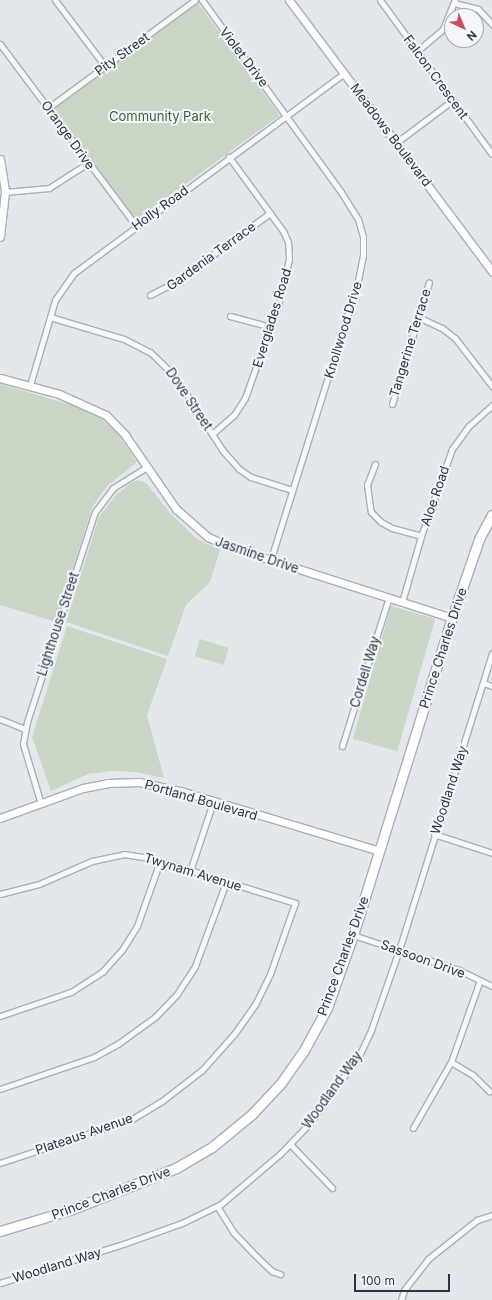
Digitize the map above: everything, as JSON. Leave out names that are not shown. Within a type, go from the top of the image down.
[{"type":"highway","name":"Prince Charles Drive","points":[[0,1232],[70,1210],[176,1168],[212,1147],[246,1119],[281,1083],[303,1052],[327,1008],[353,935],[452,618],[479,539],[492,515]]},
{"type":"street","points":[[55,0],[105,66]]},
{"type":"street","name":"Pity Street","points":[[48,108],[195,0]]},
{"type":"street","name":"Violet Drive","points":[[202,0],[287,115]]},
{"type":"street","name":"Meadows Boulevard","points":[[289,0],[397,142],[492,271]]},
{"type":"street","name":"Falcon Crescent","points":[[380,0],[492,154]]},
{"type":"street","points":[[417,50],[443,29],[455,1],[478,9],[492,24]]},
{"type":"street","name":"Orange Drive","points":[[0,44],[136,226]]},
{"type":"street","name":"Holly Road","points":[[30,385],[58,295],[69,278],[136,226],[344,73]]},
{"type":"street","points":[[397,142],[453,100]]},
{"type":"street","name":"Knollwood Drive","points":[[270,561],[358,281],[364,248],[362,231],[355,214],[287,115]]},
{"type":"street","name":"Everglades Road","points":[[212,434],[234,415],[245,398],[286,277],[290,252],[286,236],[230,157]]},
{"type":"street","points":[[0,160],[5,192],[0,237]]},
{"type":"street","points":[[5,192],[49,188],[88,163]]},
{"type":"street","name":"Gardenia Terrace","points":[[150,295],[174,283],[270,213]]},
{"type":"street","name":"Tangerine Terrace","points":[[392,404],[429,282]]},
{"type":"street","points":[[230,316],[270,327]]},
{"type":"street","name":"Dove Street","points":[[50,317],[124,339],[150,352],[174,375],[228,457],[242,472],[292,490]]},
{"type":"street","points":[[418,317],[442,328],[455,338],[492,386]]},
{"type":"street","name":"Jasmine Drive","points":[[0,378],[30,385],[83,403],[106,416],[125,435],[176,509],[195,529],[223,545],[452,618]]},
{"type":"street","name":"Aloe Road","points":[[402,602],[421,536],[452,449],[469,426],[492,405]]},
{"type":"street","points":[[375,464],[366,485],[366,497],[371,512],[381,522],[392,528],[421,536]]},
{"type":"street","name":"Lighthouse Street","points":[[41,804],[23,744],[25,728],[95,512],[113,488],[146,467]]},
{"type":"street","name":"Cordell Way","points":[[342,746],[388,597]]},
{"type":"street","name":"Woodland Way","points":[[0,1283],[126,1243],[182,1223],[217,1206],[252,1180],[312,1121],[359,1056],[371,1030],[400,950],[434,834],[484,683],[492,653]]},
{"type":"street","points":[[484,683],[492,686]]},
{"type":"street","points":[[0,719],[25,728]]},
{"type":"street","name":"Portland Boulevard","points":[[0,818],[83,788],[130,782],[158,786],[379,851]]},
{"type":"street","points":[[190,870],[213,802]]},
{"type":"street","points":[[434,834],[492,853]]},
{"type":"street","name":"Twynam Avenue","points":[[0,894],[28,888],[92,861],[115,855],[134,855],[160,861],[294,903]]},
{"type":"street","points":[[0,1016],[71,992],[104,971],[122,950],[137,926],[160,861]]},
{"type":"street","points":[[0,1089],[94,1057],[120,1044],[155,1017],[177,994],[195,966],[226,882]]},
{"type":"street","name":"Plateaus Avenue","points":[[0,1163],[130,1120],[162,1101],[202,1070],[235,1033],[256,1003],[270,974],[294,903]]},
{"type":"street","name":"Sassoon Drive","points":[[353,935],[400,950],[480,980],[492,986]]},
{"type":"street","points":[[413,1128],[451,1062],[480,980]]},
{"type":"street","points":[[451,1062],[474,1075],[489,1091]]},
{"type":"street","points":[[290,1144],[332,1188]]},
{"type":"street","points":[[217,1206],[233,1232],[272,1271],[280,1274]]},
{"type":"street","points":[[401,1300],[404,1290],[428,1259],[477,1220],[492,1215]]},
{"type":"green space","name":"Community Park","points":[[198,3],[280,115],[136,220],[54,108]]},
{"type":"green space","points":[[0,384],[78,407],[100,417],[118,434],[137,462],[106,487],[92,508],[56,622],[0,605]]},
{"type":"green space","points":[[138,480],[146,483],[170,513],[197,539],[220,550],[210,582],[186,605],[168,656],[66,622],[99,517],[116,495],[131,483]]},
{"type":"green space","points":[[391,606],[435,619],[397,751],[353,739]]},
{"type":"green space","points":[[67,626],[167,659],[147,715],[164,778],[136,772],[112,771],[88,774],[51,791],[32,737]]},
{"type":"green space","points":[[200,639],[229,648],[223,665],[195,656]]}]
